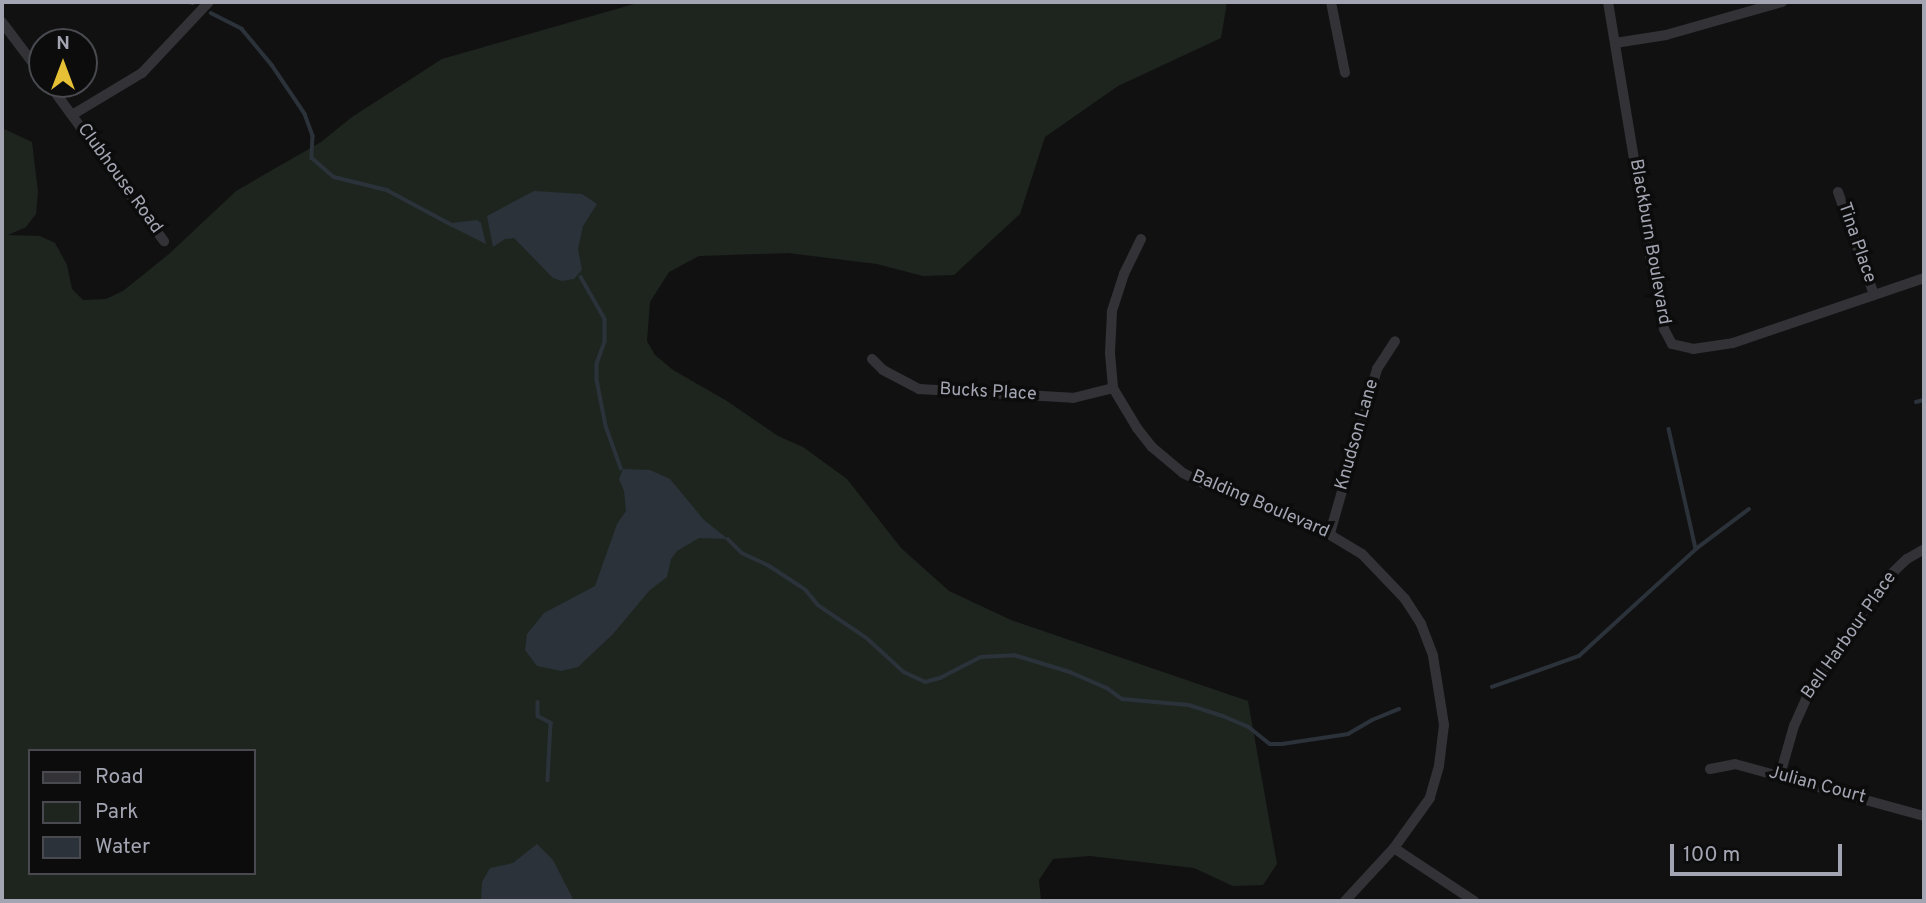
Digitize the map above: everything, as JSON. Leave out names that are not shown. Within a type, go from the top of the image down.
[{"type":"street","points":[[72,115],[142,73],[209,2]]},
{"type":"street","points":[[1331,2],[1345,73]]},
{"type":"street","name":"Blackburn Boulevard","points":[[1608,2],[1664,329],[1672,344],[1693,349],[1733,343],[1924,278]]},
{"type":"street","points":[[1615,43],[1666,36],[1782,2]]},
{"type":"street","points":[[2,22],[28,56]]},
{"type":"street","name":"Clubhouse Road","points":[[59,98],[164,241]]},
{"type":"street","name":"Tina Place","points":[[1838,191],[1874,295]]},
{"type":"street","name":"Balding Boulevard","points":[[1141,239],[1124,274],[1112,312],[1110,353],[1113,388],[1152,447],[1183,473],[1330,533],[1372,563],[1405,599],[1421,624],[1438,677],[1444,725],[1439,766],[1430,798],[1394,848],[1345,901]]},
{"type":"street","name":"Knudson Lane","points":[[1330,533],[1377,369],[1395,341]]},
{"type":"street","name":"Bucks Place","points":[[872,359],[883,370],[919,388],[1073,398],[1113,388]]},
{"type":"street","name":"Bell Harbour Place","points":[[1780,775],[1794,726],[1811,688],[1886,579],[1907,559],[1924,549]]},
{"type":"street","name":"Julian Court","points":[[1710,769],[1735,764],[1924,816]]},
{"type":"street","points":[[1394,848],[1474,901]]},
{"type":"green space","points":[[641,2],[1227,2],[1221,38],[1118,86],[1045,137],[1020,214],[954,275],[923,276],[877,264],[788,253],[699,256],[669,272],[650,302],[647,341],[655,355],[673,370],[727,401],[778,436],[803,447],[847,479],[901,548],[949,591],[1011,620],[1248,701],[1277,864],[1263,885],[1233,886],[1194,868],[1090,856],[1053,859],[1039,880],[1041,901],[2,901],[2,128],[32,142],[38,192],[36,214],[26,227],[8,235],[40,236],[55,243],[67,265],[72,289],[83,300],[106,299],[123,291],[169,254],[236,191],[321,142],[352,117],[442,59]]},
{"type":"water","points":[[534,191],[582,194],[597,204],[583,226],[578,249],[582,270],[574,279],[562,281],[553,278],[514,238],[505,239],[493,247],[487,216]]},
{"type":"water","points":[[477,220],[481,223],[486,244],[452,227],[452,223]]},
{"type":"water","points":[[623,469],[650,470],[670,479],[704,520],[728,539],[699,538],[677,551],[671,559],[667,577],[649,591],[613,634],[578,667],[561,671],[537,666],[525,650],[527,634],[544,613],[595,586],[617,524],[626,511],[624,491],[619,479]]},
{"type":"water","points":[[537,844],[553,860],[574,901],[481,901],[482,882],[490,868],[513,863]]},
{"type":"waterway","points":[[211,13],[242,29],[272,65],[305,114],[313,136],[312,158],[334,177],[387,190],[452,225]]},
{"type":"waterway","points":[[581,277],[605,319],[605,342],[597,364],[597,380],[606,426],[621,468]]},
{"type":"waterway","points":[[1916,402],[1924,400]]},
{"type":"waterway","points":[[1669,429],[1696,549]]},
{"type":"waterway","points":[[1492,687],[1579,656],[1696,549],[1749,509]]},
{"type":"waterway","points":[[728,539],[742,553],[768,565],[806,590],[818,605],[868,639],[904,672],[925,682],[940,678],[981,657],[1014,655],[1070,672],[1107,688],[1122,699],[1189,705],[1223,716],[1249,727],[1270,744],[1348,734],[1399,709]]},
{"type":"waterway","points":[[538,702],[538,716],[551,723],[548,780]]}]
